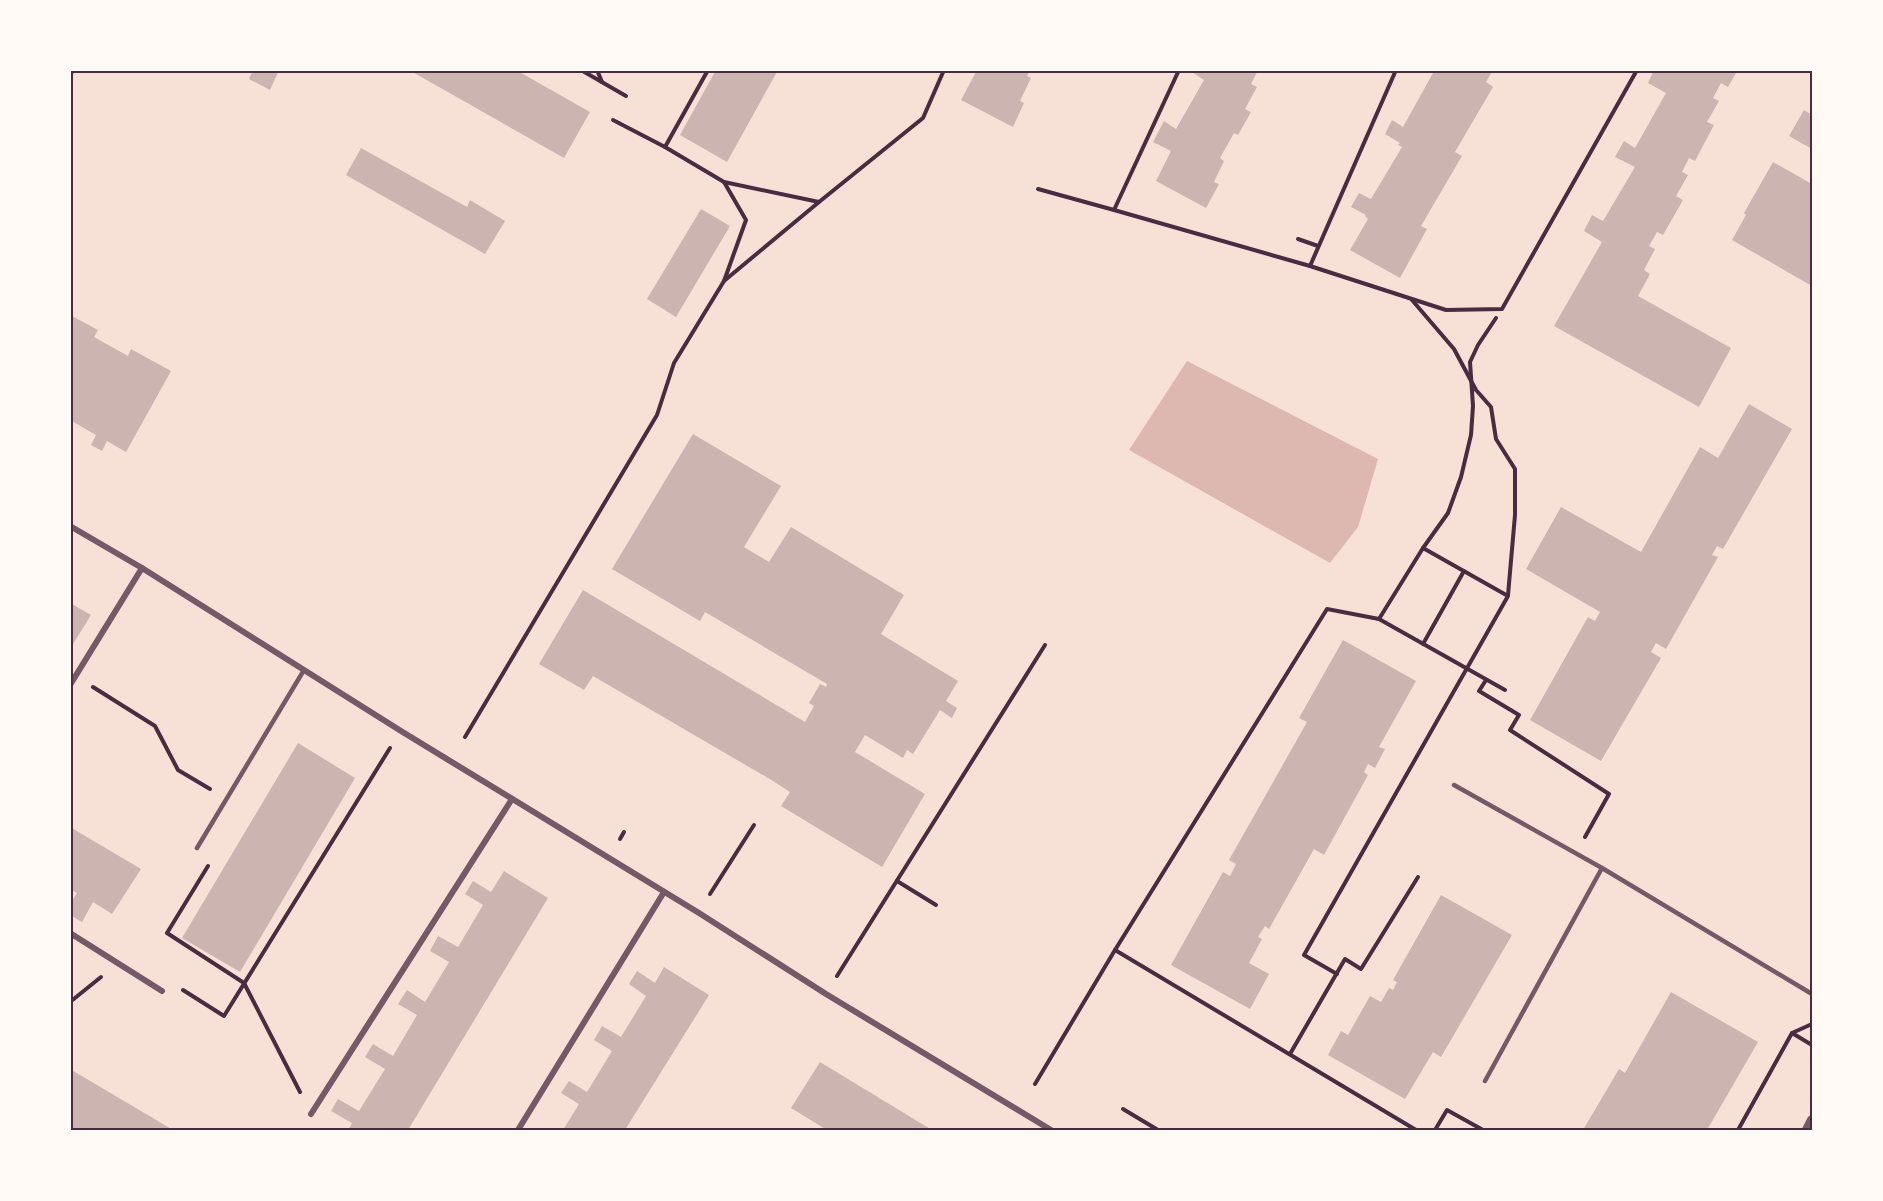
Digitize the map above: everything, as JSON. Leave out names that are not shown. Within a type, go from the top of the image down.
[{"type":"street","points":[[70,526],[142,568],[401,731],[1051,1131]]},
{"type":"street","points":[[70,685],[142,568]]},
{"type":"street","points":[[311,1114],[512,799]]},
{"type":"street","points":[[518,1131],[664,892]]},
{"type":"street","points":[[70,933],[162,991]]},
{"type":"street","points":[[1807,1131],[1812,1120]]},
{"type":"lane","points":[[196,848],[304,670]]},
{"type":"lane","points":[[1454,785],[1602,868],[1812,994]]},
{"type":"lane","points":[[1485,1081],[1602,868]]},
{"type":"path","points":[[581,70],[626,96]]},
{"type":"path","points":[[597,70],[602,82]]},
{"type":"path","points":[[665,147],[708,70]]},
{"type":"path","points":[[724,280],[923,118],[944,70]]},
{"type":"path","points":[[1114,210],[1179,70]]},
{"type":"path","points":[[1310,266],[1396,70]]},
{"type":"path","points":[[1038,189],[1310,266],[1446,310],[1502,309],[1637,70]]},
{"type":"path","points":[[613,120],[724,182],[819,202]]},
{"type":"path","points":[[465,737],[657,415],[674,363],[724,280],[746,220],[724,182]]},
{"type":"path","points":[[1299,239],[1318,246]]},
{"type":"path","points":[[1337,974],[1304,955],[1508,596],[1515,515],[1515,469],[1496,439],[1491,407],[1476,390],[1454,349],[1412,299]]},
{"type":"path","points":[[1379,619],[1423,548],[1448,513],[1461,477],[1471,435],[1473,406],[1470,362],[1496,318]]},
{"type":"path","points":[[1423,548],[1508,596]]},
{"type":"path","points":[[1423,644],[1464,571]]},
{"type":"path","points":[[1035,1084],[1115,950],[1328,609],[1379,619],[1505,690]]},
{"type":"path","points":[[826,994],[1045,645]]},
{"type":"path","points":[[77,677],[155,726],[178,770],[226,799]]},
{"type":"path","points":[[1486,680],[1479,691],[1519,715],[1510,730],[1610,794],[1576,854]]},
{"type":"path","points":[[162,991],[169,981],[224,1016],[401,731]]},
{"type":"path","points":[[699,913],[754,825]]},
{"type":"path","points":[[211,861],[167,933],[244,983],[311,1114]]},
{"type":"path","points":[[1290,1053],[1345,959],[1361,969],[1418,877]]},
{"type":"path","points":[[897,881],[936,905]]},
{"type":"path","points":[[1115,950],[1290,1053],[1416,1131]]},
{"type":"path","points":[[70,1002],[118,963]]},
{"type":"path","points":[[1738,1131],[1792,1033],[1812,1024]]},
{"type":"path","points":[[1792,1033],[1812,1045]]},
{"type":"path","points":[[1123,1109],[1158,1131]]},
{"type":"path","points":[[1435,1131],[1447,1110],[1483,1131]]},
{"type":"shaded area","points":[[1187,361],[1378,459],[1358,527],[1330,563],[1129,450]]},
{"type":"building","points":[[253,70],[279,70],[270,90],[249,79]]},
{"type":"building","points":[[409,70],[516,70],[590,112],[564,158]]},
{"type":"building","points":[[716,70],[778,70],[727,162],[680,135]]},
{"type":"building","points":[[977,70],[1030,70],[1027,76],[1031,78],[1020,101],[1024,103],[1013,127],[961,100]]},
{"type":"building","points":[[1189,70],[1258,70],[1251,84],[1257,87],[1245,109],[1251,112],[1238,135],[1234,133],[1220,158],[1224,161],[1214,182],[1219,184],[1206,208],[1156,181],[1171,151],[1153,142],[1164,121],[1176,129],[1204,80]]},
{"type":"building","points":[[1431,70],[1493,70],[1486,82],[1493,87],[1455,152],[1462,156],[1421,226],[1427,229],[1400,278],[1350,250],[1368,219],[1366,215],[1351,207],[1359,193],[1371,199],[1402,147],[1398,145],[1400,143],[1385,134],[1392,120],[1403,127],[1433,73]]},
{"type":"building","points":[[1654,70],[1667,73],[1669,70],[1731,70],[1736,73],[1728,87],[1721,83],[1713,98],[1719,101],[1707,122],[1714,125],[1695,161],[1689,158],[1682,172],[1688,175],[1676,196],[1683,200],[1663,235],[1657,232],[1649,246],[1655,249],[1644,270],[1650,274],[1638,296],[1731,348],[1699,407],[1554,326],[1602,242],[1584,231],[1592,215],[1603,221],[1635,167],[1615,157],[1624,141],[1635,148],[1666,93],[1648,83]]},
{"type":"building","points":[[1804,110],[1812,115],[1812,149],[1789,136]]},
{"type":"building","points":[[361,148],[467,207],[470,200],[505,221],[485,254],[346,175]]},
{"type":"building","points":[[1773,162],[1812,184],[1812,286],[1732,240],[1746,215],[1744,213]]},
{"type":"building","points":[[701,209],[730,226],[676,317],[647,299]]},
{"type":"building","points":[[70,315],[98,330],[94,337],[128,356],[131,349],[171,371],[126,452],[107,441],[102,451],[91,445],[96,435],[70,420]]},
{"type":"building","points":[[1749,404],[1792,429],[1723,549],[1717,546],[1712,555],[1718,557],[1666,649],[1656,643],[1651,652],[1661,658],[1601,761],[1530,720],[1588,617],[1595,621],[1600,612],[1526,569],[1561,507],[1641,552],[1700,447],[1718,458]]},
{"type":"building","points":[[693,434],[781,486],[744,547],[769,562],[791,527],[904,595],[881,634],[958,681],[946,701],[957,708],[952,718],[940,710],[913,754],[907,750],[903,758],[865,735],[855,752],[925,794],[882,867],[781,806],[790,792],[773,781],[593,676],[584,690],[539,664],[583,590],[805,722],[814,706],[809,703],[820,684],[826,687],[827,684],[705,612],[700,621],[612,569]]},
{"type":"building","points":[[70,603],[91,615],[70,649]]},
{"type":"building","points":[[1343,640],[1416,681],[1379,747],[1385,749],[1375,768],[1368,764],[1364,772],[1368,775],[1324,855],[1314,849],[1269,929],[1265,926],[1258,937],[1262,939],[1249,963],[1269,974],[1250,1009],[1171,965],[1223,872],[1230,876],[1236,864],[1229,860],[1307,722],[1299,718]]},
{"type":"building","points":[[298,743],[355,778],[240,972],[182,938]]},
{"type":"building","points":[[70,827],[141,869],[112,914],[93,902],[82,922],[70,915],[70,904],[77,893],[70,889]]},
{"type":"building","points":[[504,871],[548,898],[408,1130],[348,1130],[352,1123],[331,1111],[338,1099],[359,1111],[385,1069],[365,1057],[373,1044],[393,1056],[417,1015],[398,1004],[407,990],[425,1002],[449,962],[430,951],[438,936],[458,947],[483,905],[465,894],[473,881],[491,892]]},
{"type":"building","points":[[1441,895],[1512,935],[1441,1057],[1433,1052],[1405,1099],[1328,1055],[1341,1031],[1348,1035],[1370,996],[1381,1002],[1389,988],[1393,990],[1397,982],[1393,980]]},
{"type":"building","points":[[664,967],[709,995],[625,1130],[563,1130],[579,1104],[561,1093],[569,1081],[587,1092],[612,1051],[594,1040],[602,1026],[621,1037],[646,996],[629,984],[637,971],[655,983]]},
{"type":"building","points":[[1671,992],[1758,1042],[1707,1130],[1583,1130],[1619,1069],[1625,1073]]},
{"type":"building","points":[[820,1062],[932,1130],[827,1130],[791,1108]]},
{"type":"building","points":[[70,1069],[173,1130],[70,1130]]}]
